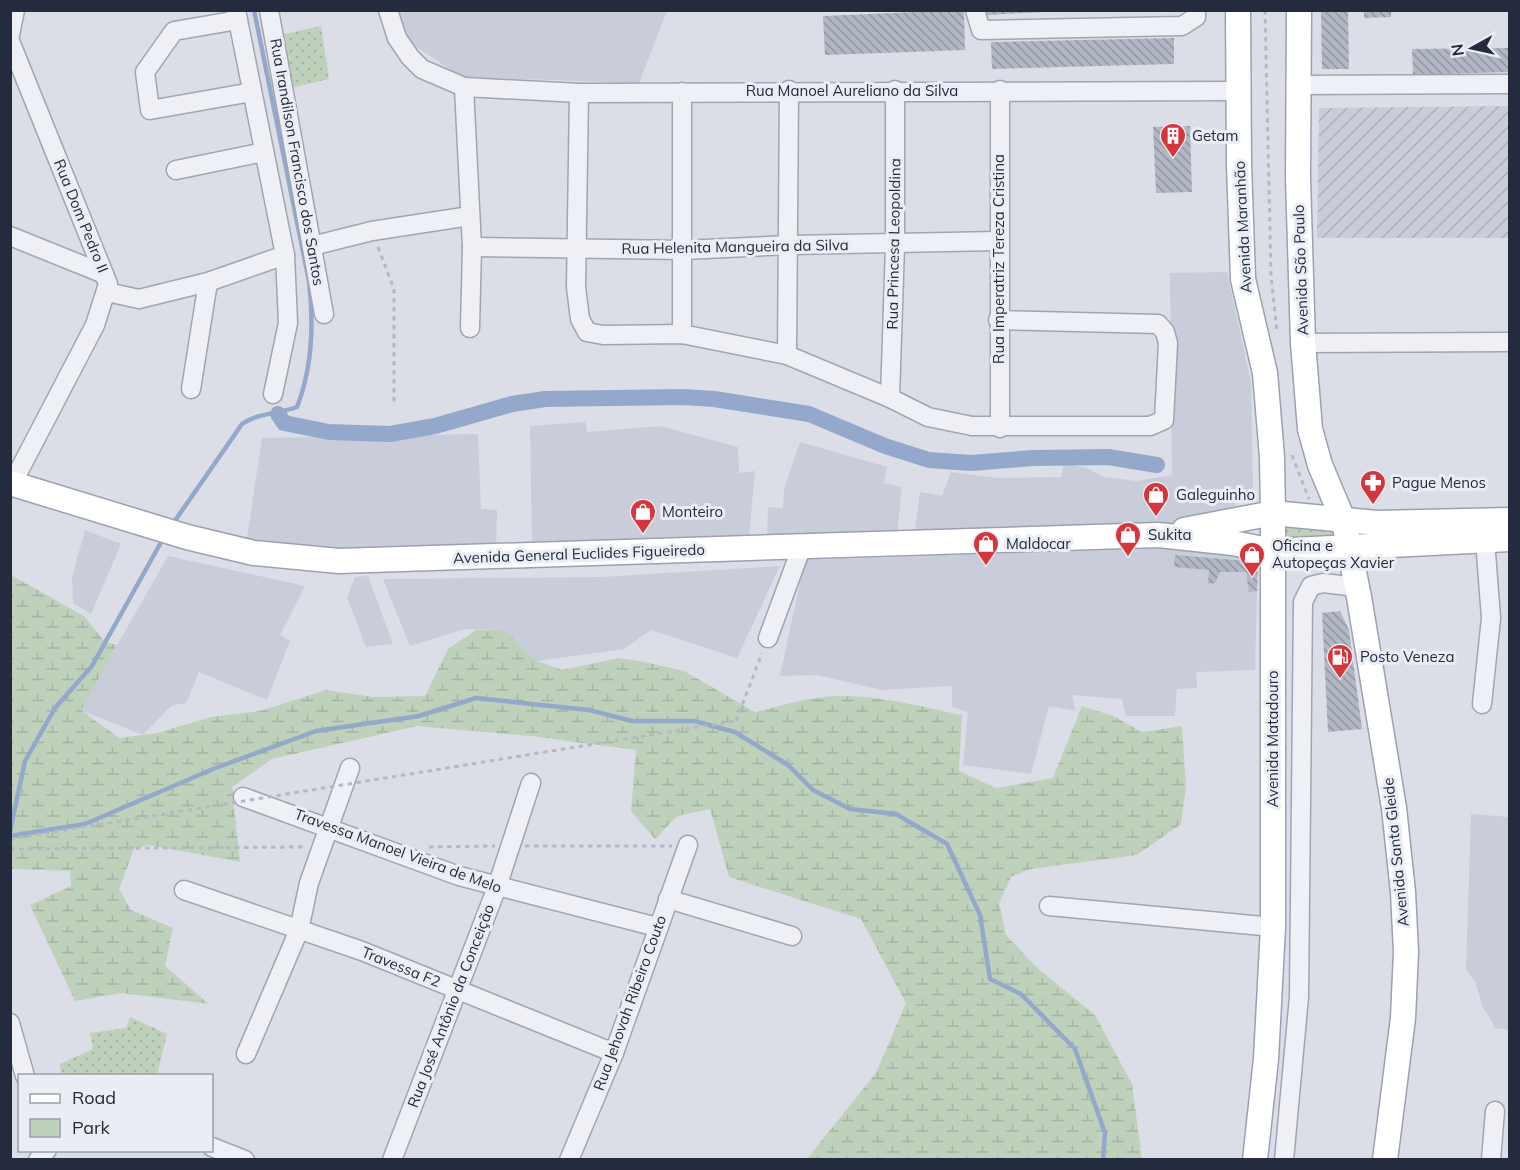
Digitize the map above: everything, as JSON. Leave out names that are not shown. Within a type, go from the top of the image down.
[{"type":"main road","name":"Avenida Maranhão","points":[[1238,10],[1239,177],[1243,279],[1265,373],[1272,457],[1273,551]]},
{"type":"main road","name":"Avenida São Paulo","points":[[1299,10],[1298,85],[1303,344],[1314,449],[1344,522],[1349,547]]},
{"type":"main road","name":"Avenida General Euclides Figueiredo","points":[[11,483],[188,537],[254,553],[339,561],[1158,535],[1233,543],[1273,551],[1509,539]]},
{"type":"main road","name":"Avenida General Euclides Figueiredo","points":[[1158,535],[1273,513],[1344,522],[1414,524],[1509,520]]},
{"type":"main road","name":"Avenida Santa Gleide","points":[[1349,547],[1394,808],[1403,892],[1406,952],[1403,1008],[1385,1160]]},
{"type":"main road","name":"Avenida Matadouro","points":[[1255,1160],[1266,1059],[1273,927],[1273,551]]},
{"type":"street","points":[[10,35],[15,10]]},
{"type":"street","name":"Rua Irandilson Francisco dos Santos","points":[[269,10],[324,314]]},
{"type":"street","points":[[388,10],[397,38],[410,57],[422,69],[464,87],[472,247],[470,328]]},
{"type":"street","points":[[975,10],[981,30],[1182,26],[1196,17],[1196,10]]},
{"type":"street","points":[[237,15],[174,30],[145,72],[150,110],[252,92]]},
{"type":"street","name":"Rua Irandilson Francisco dos Santos","points":[[237,15],[285,255],[288,323],[273,393]]},
{"type":"street","name":"Rua Dom Pedro II","points":[[10,41],[108,284],[94,325],[11,483]]},
{"type":"street","points":[[1298,85],[1509,84]]},
{"type":"street","name":"Rua Manoel Aureliano da Silva","points":[[464,87],[579,93],[789,90],[1240,91]]},
{"type":"street","points":[[787,355],[790,245],[789,90]]},
{"type":"street","name":"Rua Princesa Leopoldina","points":[[890,398],[895,245],[895,90]]},
{"type":"street","name":"Rua Imperatriz Tereza Cristina","points":[[1000,90],[998,320],[1000,428]]},
{"type":"street","points":[[682,92],[684,250],[682,334]]},
{"type":"street","points":[[579,93],[577,305],[582,325],[587,332],[603,335],[682,334],[787,355],[890,398],[928,417],[972,426],[1000,428],[1150,426],[1164,420],[1167,402],[1168,343],[1162,327],[1155,323],[998,320]]},
{"type":"street","points":[[176,170],[264,152]]},
{"type":"street","points":[[312,246],[372,231],[470,216]]},
{"type":"street","points":[[10,236],[104,274]]},
{"type":"street","name":"Rua Helenita Mangueira da Silva","points":[[472,247],[684,250],[790,245],[999,242]]},
{"type":"street","points":[[107,292],[138,299],[207,282],[285,255]]},
{"type":"street","points":[[190,389],[207,282]]},
{"type":"street","points":[[1303,344],[1509,342]]},
{"type":"street","points":[[1482,704],[1491,618],[1485,540]]},
{"type":"street","points":[[768,638],[802,546]]},
{"type":"street","points":[[1284,1160],[1299,997],[1303,602],[1311,586],[1357,587]]},
{"type":"street","points":[[246,1054],[299,930],[309,883],[350,768]]},
{"type":"street","name":"Rua José Antônio da Conceição","points":[[392,1160],[497,887],[531,783]]},
{"type":"street","name":"Travessa Manoel Vieira de Melo","points":[[243,796],[330,826],[459,876],[657,927]]},
{"type":"street","name":"Rua Jehovah Ribeiro Couto","points":[[569,1160],[614,1053],[688,845]]},
{"type":"street","name":"Travessa F2","points":[[184,890],[410,969],[458,991],[614,1053]]},
{"type":"street","points":[[668,899],[792,936]]},
{"type":"street","points":[[1049,906],[1273,927]]},
{"type":"street","points":[[10,1023],[24,1074]]},
{"type":"street","points":[[1491,1160],[1495,1111]]},
{"type":"street","points":[[213,1152],[245,1160]]},
{"type":"path","points":[[372,231],[394,289],[394,404]]},
{"type":"path","points":[[10,839],[736,721],[768,638]]},
{"type":"shaded area","points":[[397,11],[667,11],[639,83],[462,77],[404,39]]},
{"type":"shaded area","points":[[1509,106],[1509,238],[1317,238],[1319,108]]},
{"type":"shaded area","points":[[1227,272],[1251,382],[1253,488],[1226,513],[1159,531],[914,537],[920,492],[942,496],[951,472],[996,478],[1061,477],[1064,464],[1087,468],[1104,477],[1137,481],[1172,475],[1170,273]]},
{"type":"shaded area","points":[[585,422],[587,432],[660,426],[738,447],[739,473],[755,471],[749,537],[532,545],[530,426]]},
{"type":"shaded area","points":[[478,434],[481,509],[497,510],[496,548],[355,554],[247,538],[262,438]]},
{"type":"shaded area","points":[[800,442],[887,467],[884,483],[902,487],[897,536],[767,537],[768,507],[783,508],[784,489]]},
{"type":"shaded area","points":[[85,530],[121,544],[91,614],[73,603],[72,577]]},
{"type":"shaded area","points":[[1178,548],[1258,557],[1255,670],[1196,672],[1197,688],[1177,689],[1175,716],[1126,716],[1122,699],[1072,695],[1075,711],[1049,706],[1031,774],[963,765],[968,712],[952,707],[952,686],[882,690],[817,675],[780,676],[805,560]]},
{"type":"shaded area","points":[[168,556],[305,586],[280,635],[290,641],[267,700],[199,672],[186,703],[172,705],[143,735],[80,710]]},
{"type":"shaded area","points":[[780,566],[737,658],[651,630],[624,649],[537,661],[505,630],[465,629],[410,646],[383,579],[602,577]]},
{"type":"shaded area","points":[[368,576],[393,644],[366,647],[347,597],[355,577]]},
{"type":"shaded area","points":[[1471,814],[1509,817],[1509,1030],[1495,1028],[1482,1005],[1475,981],[1466,970]]},
{"type":"green space","points":[[321,26],[329,79],[290,88],[280,35]]},
{"type":"green space","points":[[1278,521],[1336,527],[1337,539],[1278,538]]},
{"type":"green space","points":[[11,575],[84,616],[105,642],[117,645],[81,710],[119,738],[157,733],[211,717],[260,711],[326,690],[373,697],[425,696],[448,649],[476,630],[505,630],[537,661],[562,670],[619,658],[684,671],[755,712],[809,699],[857,696],[918,705],[962,715],[959,771],[996,788],[1053,778],[1082,706],[1113,716],[1142,732],[1182,726],[1186,786],[1181,824],[1137,855],[1031,869],[1011,877],[999,903],[1006,935],[1037,968],[1095,1015],[1132,1084],[1142,1159],[807,1159],[876,1073],[906,1003],[861,919],[729,877],[710,809],[677,816],[655,839],[631,811],[636,750],[531,736],[417,726],[272,759],[232,787],[240,862],[149,845],[134,849],[119,889],[131,910],[173,928],[165,966],[209,1004],[121,993],[75,1001],[30,905],[71,886],[70,871],[11,869]]},
{"type":"green space","points":[[130,1017],[167,1034],[157,1074],[61,1074],[60,1064],[93,1049],[90,1033],[126,1028]]},
{"type":"building","points":[[964,10],[965,50],[825,55],[823,16]]},
{"type":"building","points":[[987,10],[1043,10],[1043,12],[987,15]]},
{"type":"building","points":[[1321,10],[1348,10],[1349,69],[1322,69]]},
{"type":"building","points":[[1364,10],[1391,10],[1391,17],[1364,18]]},
{"type":"building","points":[[1174,38],[1174,64],[992,69],[991,42]]},
{"type":"building","points":[[1510,48],[1510,72],[1413,75],[1412,49]]},
{"type":"building","name":"Getam","points":[[1190,126],[1192,192],[1156,193],[1153,127]]},
{"type":"building","name":"Oficina e Autopeças Xavier","points":[[1175,555],[1258,562],[1257,591],[1249,592],[1246,572],[1220,572],[1215,583],[1208,584],[1209,570],[1174,567]]},
{"type":"building","name":"Posto Veneza","points":[[1340,611],[1349,630],[1362,729],[1328,732],[1322,613]]},
{"type":"waterway","points":[[172,525],[242,424],[248,420],[297,407],[309,360],[312,329],[309,281],[254,10]]},
{"type":"waterway","points":[[278,414],[284,423],[329,432],[390,434],[435,426],[512,404],[545,399],[683,397],[714,399],[809,414],[885,446],[929,460],[971,463],[1033,458],[1108,457],[1157,465]]},
{"type":"waterway","points":[[10,831],[25,761],[55,708],[92,666],[164,537]]},
{"type":"waterway","points":[[10,836],[85,824],[213,769],[316,731],[419,716],[476,698],[589,710],[632,721],[694,721],[735,732],[788,765],[813,790],[850,809],[896,814],[947,844],[980,915],[990,979],[1021,994],[1075,1049],[1105,1133],[1103,1160]]},
{"type":"place","name":"Getam","points":[[1173,159]]},
{"type":"place","name":"Pague Menos","points":[[1373,506]]},
{"type":"place","name":"Galeguinho","points":[[1156,518]]},
{"type":"place","name":"Monteiro","points":[[643,535]]},
{"type":"place","name":"Sukita","points":[[1128,558]]},
{"type":"place","name":"Maldocar","points":[[986,567]]},
{"type":"place","name":"Oficina e Autopeças Xavier","points":[[1252,578]]},
{"type":"place","name":"Posto Veneza","points":[[1340,680]]}]
